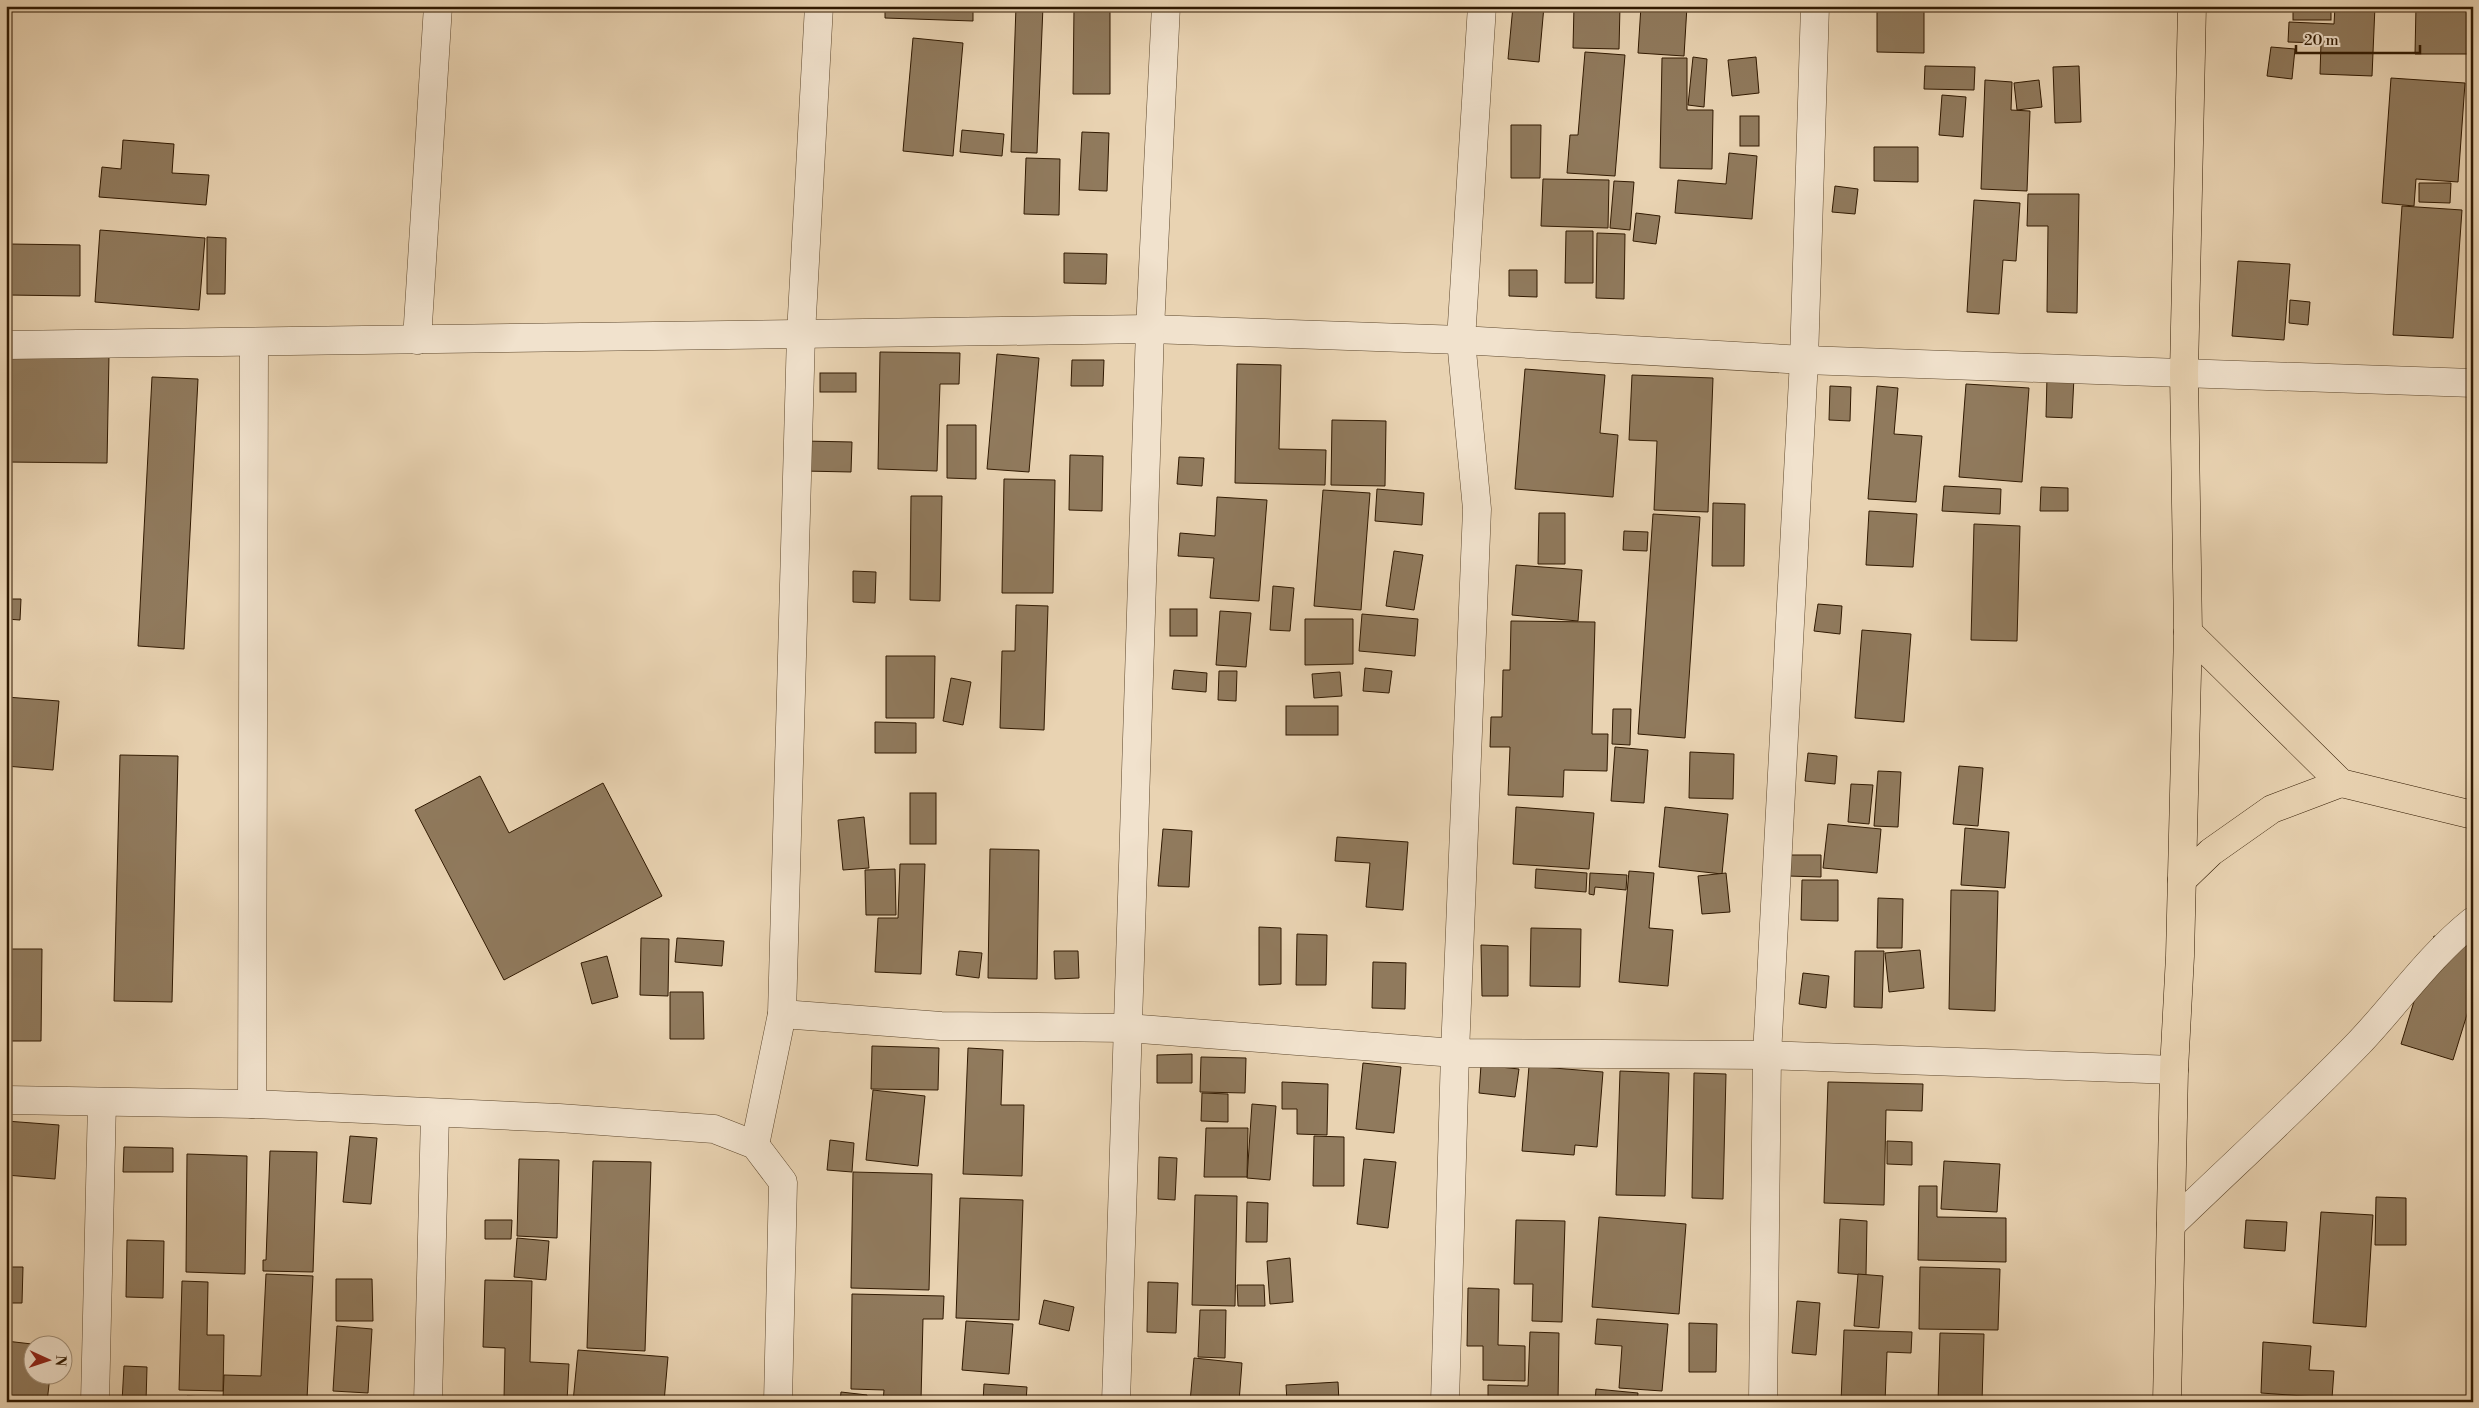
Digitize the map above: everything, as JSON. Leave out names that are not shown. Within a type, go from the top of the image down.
[{"type":"main road","points":[[2167,1402],[2174,1070],[2182,880],[2188,632],[2184,373],[2192,6]]},
{"type":"main road","points":[[2188,632],[2342,784],[2473,816]]},
{"type":"main road","points":[[2182,880],[2211,852],[2272,809],[2342,784]]},
{"type":"street","points":[[417,340],[438,6]]},
{"type":"street","points":[[755,1145],[782,1014],[801,334],[819,6]]},
{"type":"street","points":[[1116,1402],[1150,329],[1166,6]]},
{"type":"street","points":[[1445,1402],[1455,1053],[1478,510],[1461,340],[1482,6]]},
{"type":"street","points":[[1763,1402],[1767,1055],[1804,360],[1815,6]]},
{"type":"street","points":[[6,345],[1150,329],[1461,340],[1804,360],[2473,383]]},
{"type":"street","points":[[252,1104],[254,342]]},
{"type":"street","points":[[2171,1226],[2360,1042],[2409,984],[2458,933],[2473,921]]},
{"type":"street","points":[[782,1014],[941,1026],[1127,1028],[1455,1053],[1767,1055],[2174,1070]]},
{"type":"street","points":[[6,1100],[252,1104],[559,1118],[714,1129],[755,1145],[783,1182],[778,1402]]},
{"type":"street","points":[[95,1402],[102,1102]]},
{"type":"street","points":[[428,1402],[435,1113]]},
{"type":"building","points":[[885,6],[973,6],[973,21],[885,18]]},
{"type":"building","points":[[1016,6],[1043,6],[1037,153],[1011,152]]},
{"type":"building","points":[[1513,6],[1544,6],[1539,62],[1508,59]]},
{"type":"building","points":[[1574,6],[1620,6],[1619,49],[1573,48]]},
{"type":"building","points":[[1641,6],[1687,6],[1684,56],[1638,53]]},
{"type":"building","points":[[1877,6],[1924,6],[1924,53],[1877,52]]},
{"type":"building","points":[[2293,6],[2331,6],[2331,20],[2293,20]]},
{"type":"building","points":[[2335,6],[2375,6],[2372,76],[2320,74],[2321,43],[2288,42],[2289,22],[2334,24]]},
{"type":"building","points":[[2416,6],[2469,6],[2468,54],[2415,54]]},
{"type":"building","points":[[1074,8],[1110,8],[1110,94],[1073,94]]},
{"type":"building","points":[[913,38],[963,43],[953,156],[903,151]]},
{"type":"building","points":[[2271,47],[2295,49],[2292,79],[2267,76]]},
{"type":"building","points":[[1585,52],[1625,55],[1615,176],[1567,173],[1570,135],[1578,135]]},
{"type":"building","points":[[1693,57],[1707,59],[1704,107],[1688,105]]},
{"type":"building","points":[[1756,57],[1759,93],[1732,96],[1728,60]]},
{"type":"building","points":[[1662,58],[1687,58],[1687,110],[1713,110],[1712,169],[1660,168]]},
{"type":"building","points":[[1925,66],[1975,67],[1974,90],[1924,89]]},
{"type":"building","points":[[2079,66],[2081,122],[2055,123],[2053,67]]},
{"type":"building","points":[[2391,78],[2465,83],[2458,182],[2416,179],[2414,206],[2382,203]]},
{"type":"building","points":[[1985,80],[2012,82],[2011,110],[2030,111],[2027,191],[1981,189]]},
{"type":"building","points":[[2039,80],[2042,107],[2017,110],[2014,83]]},
{"type":"building","points":[[1942,95],[1966,97],[1963,137],[1939,135]]},
{"type":"building","points":[[1740,116],[1759,116],[1759,146],[1740,146]]},
{"type":"building","points":[[1511,125],[1541,125],[1540,178],[1511,178]]},
{"type":"building","points":[[962,130],[1004,134],[1002,156],[960,152]]},
{"type":"building","points":[[1082,132],[1109,133],[1107,191],[1079,190]]},
{"type":"building","points":[[123,140],[174,144],[172,173],[209,175],[206,205],[99,197],[102,167],[121,169]]},
{"type":"building","points":[[1874,147],[1918,147],[1918,182],[1874,181]]},
{"type":"building","points":[[1729,153],[1757,156],[1752,219],[1675,213],[1678,180],[1726,184]]},
{"type":"building","points":[[1026,158],[1060,159],[1059,215],[1024,214]]},
{"type":"building","points":[[1543,179],[1609,180],[1608,228],[1541,226]]},
{"type":"building","points":[[1614,181],[1634,182],[1630,230],[1610,228]]},
{"type":"building","points":[[2419,183],[2451,183],[2450,203],[2419,202]]},
{"type":"building","points":[[1835,186],[1858,189],[1855,214],[1832,212]]},
{"type":"building","points":[[2028,194],[2079,194],[2077,313],[2047,312],[2048,226],[2027,226]]},
{"type":"building","points":[[1974,200],[2020,203],[2016,261],[2003,260],[1999,314],[1967,312]]},
{"type":"building","points":[[2402,206],[2462,210],[2453,338],[2393,335]]},
{"type":"building","points":[[1636,213],[1660,216],[1656,244],[1633,241]]},
{"type":"building","points":[[100,230],[205,238],[199,310],[95,302]]},
{"type":"building","points":[[1566,231],[1593,231],[1593,283],[1565,283]]},
{"type":"building","points":[[1597,233],[1625,234],[1624,299],[1596,298]]},
{"type":"building","points":[[207,237],[226,238],[225,294],[207,294]]},
{"type":"building","points":[[9,244],[80,245],[80,296],[8,295]]},
{"type":"building","points":[[1064,253],[1107,254],[1106,284],[1064,283]]},
{"type":"building","points":[[2238,261],[2290,264],[2284,340],[2232,336]]},
{"type":"building","points":[[1509,270],[1537,270],[1537,297],[1509,296]]},
{"type":"building","points":[[2290,300],[2310,302],[2308,325],[2289,323]]},
{"type":"building","points":[[880,352],[960,353],[959,384],[940,384],[937,471],[878,469]]},
{"type":"building","points":[[6,353],[109,355],[107,463],[6,462]]},
{"type":"building","points":[[997,354],[1039,358],[1029,472],[987,469]]},
{"type":"building","points":[[1072,360],[1104,360],[1103,386],[1071,386]]},
{"type":"building","points":[[1237,364],[1281,365],[1279,449],[1326,450],[1325,485],[1235,483]]},
{"type":"building","points":[[1525,369],[1605,375],[1600,433],[1618,435],[1613,497],[1515,489]]},
{"type":"building","points":[[820,373],[856,373],[856,392],[820,392]]},
{"type":"building","points":[[1632,375],[1713,378],[1708,512],[1654,510],[1657,441],[1629,440]]},
{"type":"building","points":[[2047,376],[2074,377],[2072,418],[2046,417]]},
{"type":"building","points":[[152,377],[198,379],[184,649],[138,646]]},
{"type":"building","points":[[1966,384],[2029,388],[2022,482],[1959,477]]},
{"type":"building","points":[[1830,386],[1851,387],[1850,421],[1829,420]]},
{"type":"building","points":[[1877,386],[1898,388],[1894,434],[1922,436],[1916,502],[1868,499]]},
{"type":"building","points":[[1332,420],[1386,421],[1385,486],[1331,485]]},
{"type":"building","points":[[947,425],[976,425],[976,479],[947,478]]},
{"type":"building","points":[[804,441],[852,442],[851,472],[803,471]]},
{"type":"building","points":[[1070,455],[1103,456],[1102,511],[1069,510]]},
{"type":"building","points":[[1179,457],[1204,458],[1202,486],[1177,484]]},
{"type":"building","points":[[1004,479],[1055,480],[1053,593],[1002,593]]},
{"type":"building","points":[[1944,486],[2001,489],[2000,514],[1942,511]]},
{"type":"building","points":[[2041,487],[2068,488],[2068,511],[2040,511]]},
{"type":"building","points":[[1377,489],[1424,493],[1422,525],[1375,521]]},
{"type":"building","points":[[1323,490],[1370,493],[1361,610],[1314,606]]},
{"type":"building","points":[[911,496],[942,496],[940,601],[910,600]]},
{"type":"building","points":[[1217,497],[1267,500],[1259,601],[1210,598],[1214,558],[1178,556],[1180,533],[1215,536]]},
{"type":"building","points":[[1713,503],[1745,504],[1744,566],[1712,566]]},
{"type":"building","points":[[1869,511],[1917,514],[1913,567],[1866,565]]},
{"type":"building","points":[[1539,513],[1565,513],[1565,564],[1538,564]]},
{"type":"building","points":[[1653,514],[1700,517],[1685,738],[1638,734]]},
{"type":"building","points":[[1974,524],[2020,526],[2017,641],[1971,640]]},
{"type":"building","points":[[1624,531],[1648,532],[1647,551],[1623,550]]},
{"type":"building","points":[[1394,551],[1423,555],[1414,610],[1386,606]]},
{"type":"building","points":[[1516,565],[1582,570],[1578,621],[1512,615]]},
{"type":"building","points":[[853,571],[876,572],[875,603],[853,602]]},
{"type":"building","points":[[1273,586],[1294,588],[1290,631],[1270,630]]},
{"type":"building","points":[[6,599],[21,599],[20,620],[6,619]]},
{"type":"building","points":[[1818,604],[1842,606],[1840,634],[1814,631]]},
{"type":"building","points":[[1016,605],[1048,606],[1044,730],[1000,728],[1002,651],[1015,651]]},
{"type":"building","points":[[1170,609],[1197,609],[1197,636],[1170,636]]},
{"type":"building","points":[[1220,611],[1251,613],[1246,667],[1216,665]]},
{"type":"building","points":[[1362,614],[1418,619],[1415,656],[1359,651]]},
{"type":"building","points":[[1305,619],[1353,619],[1353,664],[1305,665]]},
{"type":"building","points":[[1511,621],[1595,622],[1592,734],[1608,734],[1607,771],[1564,770],[1563,797],[1508,795],[1510,747],[1490,747],[1491,717],[1502,717],[1503,670],[1510,670]]},
{"type":"building","points":[[1862,630],[1911,634],[1904,722],[1855,718]]},
{"type":"building","points":[[886,656],[935,656],[934,718],[886,718]]},
{"type":"building","points":[[1365,668],[1392,671],[1389,693],[1363,691]]},
{"type":"building","points":[[1174,670],[1207,673],[1206,692],[1172,689]]},
{"type":"building","points":[[1219,671],[1237,671],[1236,701],[1218,700]]},
{"type":"building","points":[[1340,672],[1342,696],[1314,698],[1312,674]]},
{"type":"building","points":[[951,678],[971,682],[963,725],[943,721]]},
{"type":"building","points":[[6,697],[59,701],[53,770],[6,766]]},
{"type":"building","points":[[1286,706],[1338,706],[1338,735],[1286,735]]},
{"type":"building","points":[[1613,709],[1631,709],[1630,745],[1612,744]]},
{"type":"building","points":[[875,722],[916,723],[916,753],[875,753]]},
{"type":"building","points":[[1615,747],[1648,750],[1644,803],[1611,801]]},
{"type":"building","points":[[1690,752],[1734,754],[1733,799],[1689,798]]},
{"type":"building","points":[[1808,753],[1837,756],[1835,784],[1805,781]]},
{"type":"building","points":[[120,755],[178,756],[172,1002],[114,1001]]},
{"type":"building","points":[[1959,766],[1983,768],[1978,826],[1953,824]]},
{"type":"building","points":[[1878,771],[1901,772],[1898,827],[1874,826]]},
{"type":"building","points":[[480,776],[509,833],[603,783],[662,896],[504,980],[415,810]]},
{"type":"building","points":[[1851,784],[1873,785],[1869,824],[1848,822]]},
{"type":"building","points":[[910,793],[936,793],[936,844],[910,844]]},
{"type":"building","points":[[1516,807],[1594,813],[1589,869],[1513,864]]},
{"type":"building","points":[[1665,807],[1728,814],[1722,874],[1659,867]]},
{"type":"building","points":[[864,817],[869,868],[843,870],[838,820]]},
{"type":"building","points":[[1828,824],[1881,829],[1877,873],[1823,868]]},
{"type":"building","points":[[1965,828],[2009,832],[2005,888],[1961,885]]},
{"type":"building","points":[[1163,829],[1192,831],[1189,887],[1158,886]]},
{"type":"building","points":[[1337,837],[1408,842],[1403,910],[1366,907],[1370,863],[1335,861]]},
{"type":"building","points":[[990,849],[1039,850],[1037,979],[988,978]]},
{"type":"building","points":[[1788,855],[1821,855],[1821,877],[1788,876]]},
{"type":"building","points":[[900,864],[925,864],[921,974],[875,972],[878,918],[898,918]]},
{"type":"building","points":[[895,869],[896,915],[866,915],[865,870]]},
{"type":"building","points":[[1536,869],[1587,873],[1586,892],[1535,888]]},
{"type":"building","points":[[1629,871],[1654,873],[1649,928],[1673,930],[1668,986],[1619,982]]},
{"type":"building","points":[[1590,873],[1627,875],[1626,890],[1595,887],[1594,895],[1589,894]]},
{"type":"building","points":[[1726,873],[1730,912],[1702,914],[1698,876]]},
{"type":"building","points":[[1802,880],[1838,880],[1838,921],[1801,920]]},
{"type":"building","points":[[1951,890],[1998,891],[1995,1011],[1949,1009]]},
{"type":"building","points":[[1878,898],[1903,899],[1902,948],[1877,948]]},
{"type":"building","points":[[1259,927],[1281,928],[1281,984],[1259,985]]},
{"type":"building","points":[[1531,928],[1581,929],[1580,987],[1530,986]]},
{"type":"building","points":[[1297,934],[1327,935],[1326,985],[1296,985]]},
{"type":"building","points":[[2434,936],[2473,948],[2473,995],[2453,1060],[2401,1044]]},
{"type":"building","points":[[641,938],[669,939],[668,996],[640,995]]},
{"type":"building","points":[[677,938],[724,941],[722,966],[675,962]]},
{"type":"building","points":[[1481,945],[1508,946],[1508,996],[1482,996]]},
{"type":"building","points":[[6,949],[42,949],[41,1041],[6,1041]]},
{"type":"building","points":[[1920,950],[1924,988],[1889,992],[1885,953]]},
{"type":"building","points":[[959,951],[982,953],[979,978],[956,975]]},
{"type":"building","points":[[1054,951],[1078,951],[1079,978],[1055,979]]},
{"type":"building","points":[[1855,951],[1884,951],[1882,1008],[1854,1007]]},
{"type":"building","points":[[607,956],[618,997],[592,1004],[581,963]]},
{"type":"building","points":[[1373,962],[1406,963],[1405,1009],[1372,1008]]},
{"type":"building","points":[[1803,973],[1829,976],[1826,1008],[1799,1004]]},
{"type":"building","points":[[670,992],[703,992],[704,1039],[670,1039]]},
{"type":"building","points":[[872,1046],[939,1048],[938,1090],[871,1089]]},
{"type":"building","points":[[968,1048],[1003,1050],[1001,1105],[1024,1105],[1022,1176],[963,1174]]},
{"type":"building","points":[[1192,1054],[1192,1083],[1157,1083],[1157,1055]]},
{"type":"building","points":[[1201,1057],[1246,1058],[1245,1093],[1200,1092]]},
{"type":"building","points":[[1363,1063],[1401,1067],[1394,1133],[1356,1129]]},
{"type":"building","points":[[1481,1065],[1519,1069],[1515,1097],[1479,1093]]},
{"type":"building","points":[[1529,1066],[1603,1072],[1597,1147],[1575,1145],[1574,1155],[1522,1151]]},
{"type":"building","points":[[1620,1071],[1669,1073],[1665,1196],[1616,1195]]},
{"type":"building","points":[[1694,1073],[1726,1074],[1723,1199],[1692,1198]]},
{"type":"building","points":[[1282,1082],[1328,1084],[1327,1135],[1297,1134],[1297,1109],[1282,1109]]},
{"type":"building","points":[[1828,1082],[1923,1084],[1922,1111],[1886,1110],[1884,1205],[1824,1203]]},
{"type":"building","points":[[873,1090],[925,1096],[918,1166],[866,1160]]},
{"type":"building","points":[[1202,1093],[1228,1094],[1228,1122],[1201,1121]]},
{"type":"building","points":[[1252,1104],[1276,1106],[1270,1180],[1247,1178]]},
{"type":"building","points":[[6,1121],[59,1125],[55,1179],[6,1175]]},
{"type":"building","points":[[1206,1128],[1248,1128],[1247,1177],[1204,1177]]},
{"type":"building","points":[[350,1136],[377,1138],[371,1204],[343,1202]]},
{"type":"building","points":[[1314,1136],[1344,1137],[1344,1186],[1313,1186]]},
{"type":"building","points":[[830,1140],[854,1143],[852,1172],[827,1170]]},
{"type":"building","points":[[1887,1141],[1912,1142],[1912,1165],[1887,1164]]},
{"type":"building","points":[[124,1147],[173,1148],[173,1172],[123,1172]]},
{"type":"building","points":[[270,1151],[317,1152],[313,1272],[263,1271],[263,1260],[266,1260]]},
{"type":"building","points":[[187,1154],[247,1156],[245,1274],[186,1272]]},
{"type":"building","points":[[1159,1157],[1177,1158],[1175,1200],[1158,1199]]},
{"type":"building","points":[[519,1159],[559,1160],[557,1238],[517,1236]]},
{"type":"building","points":[[1364,1159],[1396,1162],[1388,1228],[1357,1224]]},
{"type":"building","points":[[593,1161],[651,1162],[645,1351],[587,1348]]},
{"type":"building","points":[[1944,1161],[2000,1164],[1997,1212],[1941,1209]]},
{"type":"building","points":[[853,1172],[932,1174],[929,1290],[851,1288]]},
{"type":"building","points":[[1919,1186],[1937,1186],[1937,1217],[2006,1218],[2006,1262],[1918,1260]]},
{"type":"building","points":[[1195,1195],[1237,1196],[1235,1306],[1192,1305]]},
{"type":"building","points":[[2376,1197],[2406,1198],[2406,1245],[2375,1245]]},
{"type":"building","points":[[960,1198],[1023,1200],[1019,1320],[956,1318]]},
{"type":"building","points":[[1247,1202],[1268,1203],[1267,1242],[1246,1242]]},
{"type":"building","points":[[2321,1212],[2373,1215],[2366,1327],[2313,1323]]},
{"type":"building","points":[[1599,1217],[1686,1224],[1679,1314],[1592,1307]]},
{"type":"building","points":[[1840,1219],[1867,1221],[1866,1275],[1838,1273]]},
{"type":"building","points":[[485,1220],[512,1220],[511,1239],[485,1239]]},
{"type":"building","points":[[1516,1220],[1565,1221],[1562,1322],[1532,1321],[1533,1284],[1514,1284]]},
{"type":"building","points":[[2246,1220],[2287,1222],[2285,1251],[2244,1248]]},
{"type":"building","points":[[517,1238],[549,1241],[546,1280],[514,1277]]},
{"type":"building","points":[[127,1240],[164,1241],[163,1298],[126,1297]]},
{"type":"building","points":[[1290,1258],[1293,1302],[1270,1304],[1267,1261]]},
{"type":"building","points":[[6,1267],[23,1267],[22,1303],[6,1303]]},
{"type":"building","points":[[1920,1267],[2000,1269],[1998,1330],[1919,1329]]},
{"type":"building","points":[[266,1274],[313,1276],[307,1399],[366,1402],[186,1402],[187,1396],[223,1398],[224,1375],[261,1376]]},
{"type":"building","points":[[1858,1274],[1883,1276],[1879,1328],[1854,1326]]},
{"type":"building","points":[[336,1279],[372,1279],[373,1321],[336,1321]]},
{"type":"building","points":[[485,1280],[532,1281],[530,1362],[569,1364],[567,1401],[504,1399],[505,1348],[483,1347]]},
{"type":"building","points":[[182,1281],[208,1282],[207,1335],[224,1335],[223,1391],[179,1390]]},
{"type":"building","points":[[1148,1282],[1178,1283],[1176,1333],[1147,1332]]},
{"type":"building","points":[[1237,1285],[1264,1285],[1265,1306],[1238,1306]]},
{"type":"building","points":[[1468,1288],[1499,1289],[1498,1345],[1525,1346],[1525,1381],[1483,1380],[1483,1346],[1467,1346]]},
{"type":"building","points":[[852,1294],[944,1296],[943,1319],[923,1319],[921,1400],[942,1402],[883,1402],[884,1390],[851,1389]]},
{"type":"building","points":[[1044,1300],[1074,1307],[1069,1331],[1039,1324]]},
{"type":"building","points":[[1797,1301],[1820,1303],[1816,1355],[1792,1353]]},
{"type":"building","points":[[1200,1310],[1226,1310],[1225,1358],[1198,1357]]},
{"type":"building","points":[[1597,1319],[1668,1324],[1662,1391],[1619,1388],[1622,1346],[1595,1344]]},
{"type":"building","points":[[966,1321],[1013,1324],[1009,1374],[962,1370]]},
{"type":"building","points":[[1689,1323],[1717,1324],[1716,1372],[1689,1372]]},
{"type":"building","points":[[337,1326],[372,1329],[368,1393],[333,1391]]},
{"type":"building","points":[[1844,1330],[1912,1332],[1911,1353],[1887,1352],[1885,1402],[1841,1402]]},
{"type":"building","points":[[1530,1332],[1559,1333],[1558,1402],[1488,1402],[1488,1385],[1528,1386]]},
{"type":"building","points":[[1940,1333],[1984,1334],[1982,1402],[1938,1402]]},
{"type":"building","points":[[6,1341],[22,1343],[22,1386],[49,1386],[47,1402],[6,1402]]},
{"type":"building","points":[[2263,1342],[2311,1346],[2309,1370],[2334,1371],[2332,1398],[2261,1393]]},
{"type":"building","points":[[578,1350],[668,1357],[664,1402],[573,1402]]},
{"type":"building","points":[[1194,1358],[1242,1363],[1239,1402],[1190,1402]]},
{"type":"building","points":[[124,1366],[147,1367],[146,1402],[122,1402]]},
{"type":"building","points":[[1338,1382],[1339,1402],[1287,1402],[1286,1385]]},
{"type":"building","points":[[984,1384],[1027,1387],[1026,1402],[983,1402]]},
{"type":"building","points":[[1596,1389],[1638,1393],[1637,1402],[1595,1402]]},
{"type":"building","points":[[841,1392],[867,1395],[866,1402],[840,1402]]}]
